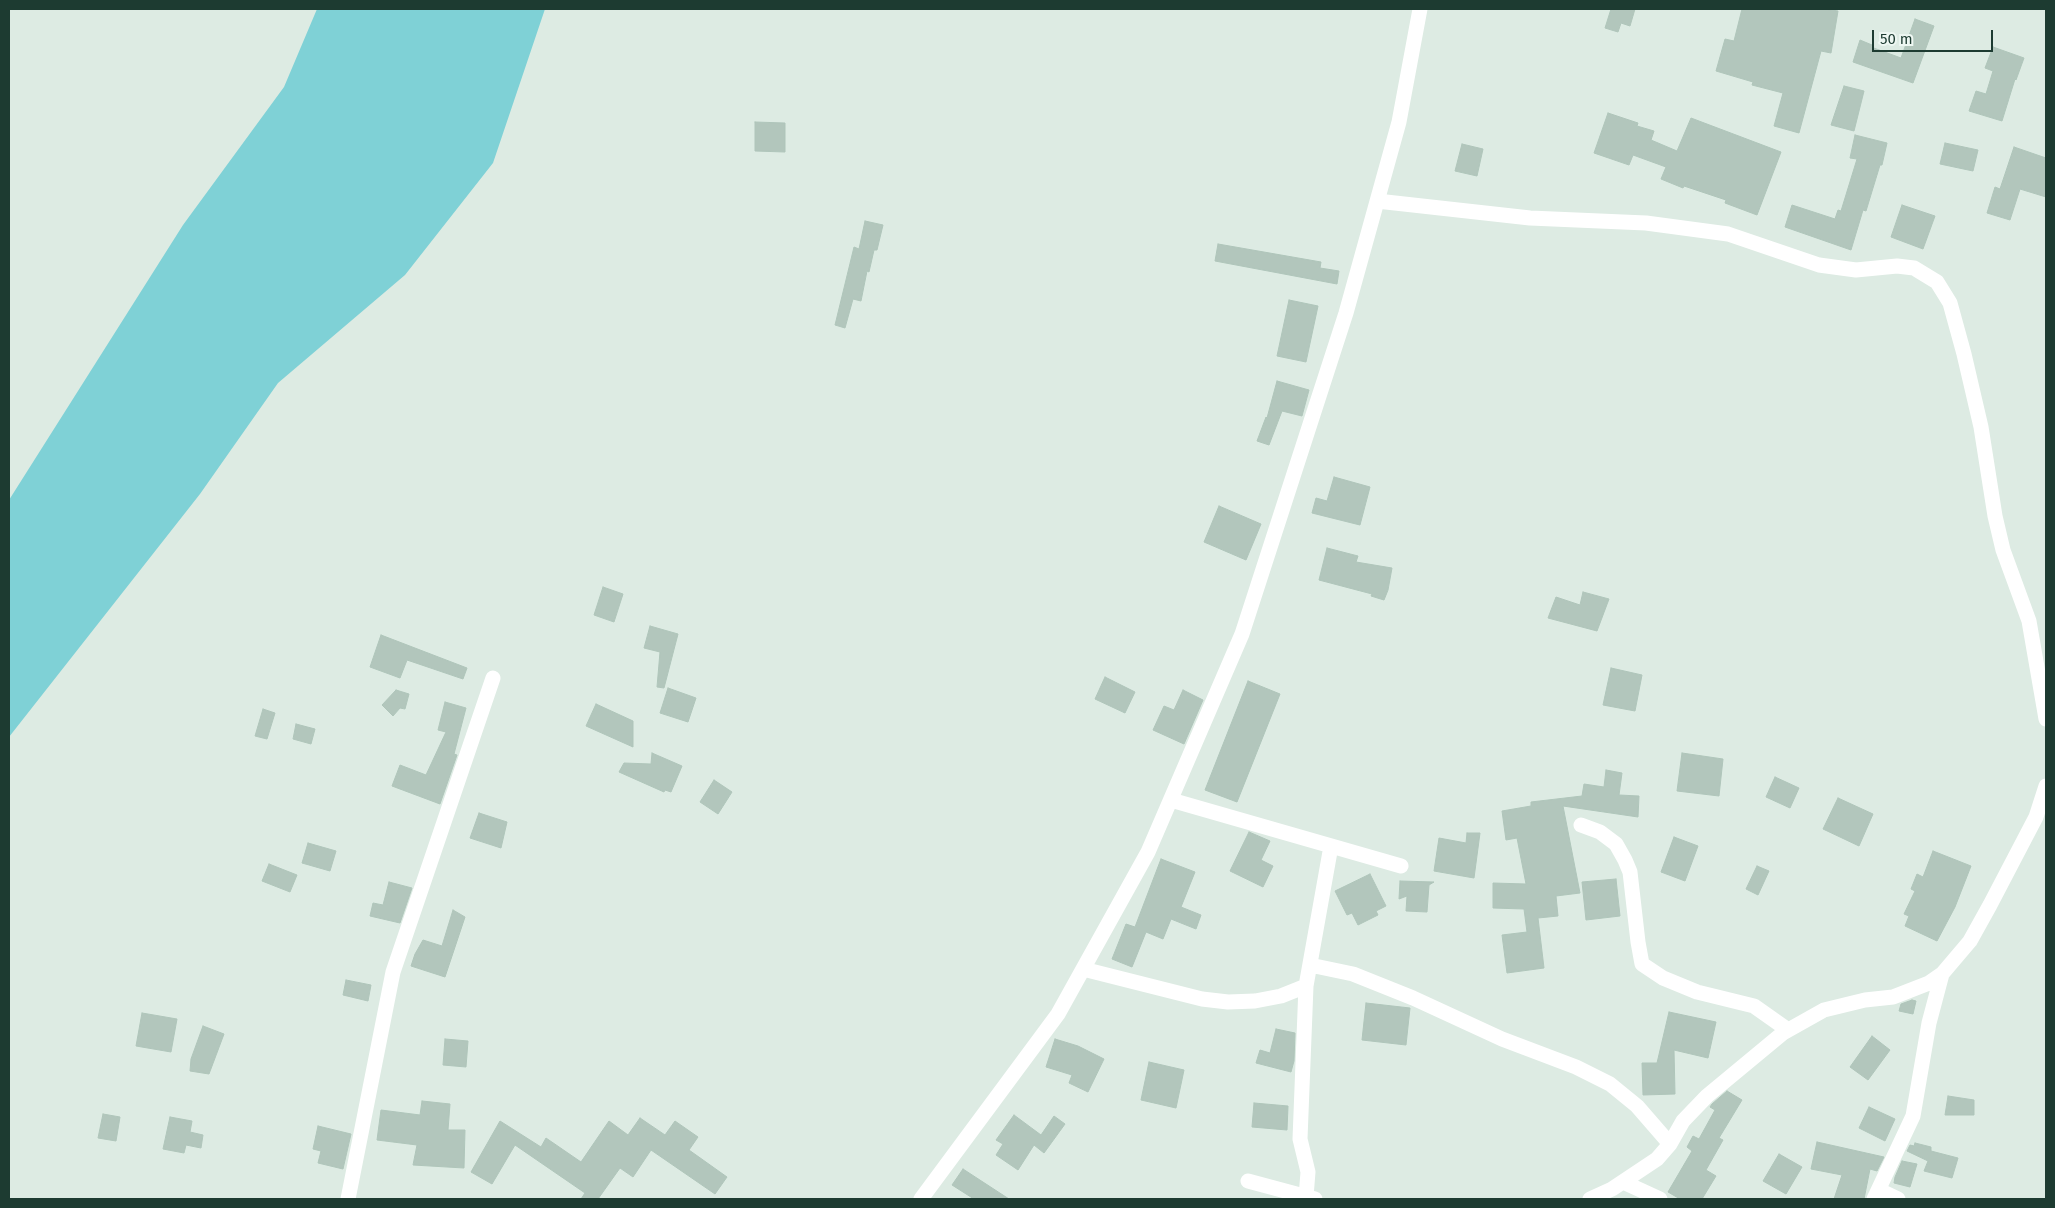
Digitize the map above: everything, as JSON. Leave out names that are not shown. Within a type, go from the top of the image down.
[{"type":"street","points":[[921,1199],[1058,1014],[1148,852],[1242,634],[1346,313],[1399,122],[1420,9]]},
{"type":"street","points":[[1377,201],[1530,218],[1646,223],[1728,234],[1819,265],[1856,270],[1897,266],[1914,268],[1937,282],[1950,303],[1964,354],[1981,427],[1995,516],[2003,550],[2029,621],[2046,719]]},
{"type":"street","points":[[348,1199],[393,972],[493,678]]},
{"type":"street","points":[[1590,1199],[1623,1182],[1657,1159],[1670,1144],[1683,1120],[1707,1096],[1788,1030],[1824,1010],[1865,1000],[1893,997],[1929,983],[1942,974],[1970,941],[2036,817],[2046,786]]},
{"type":"street","points":[[1171,800],[1401,866]]},
{"type":"street","points":[[1581,825],[1600,832],[1616,844],[1625,860],[1630,872],[1642,964],[1663,978],[1697,992],[1754,1006],[1788,1030]]},
{"type":"street","points":[[1248,1181],[1311,1198],[1308,1172],[1300,1139],[1306,986],[1331,846]]},
{"type":"street","points":[[1310,965],[1353,974],[1412,998],[1502,1039],[1576,1067],[1610,1084],[1637,1106],[1670,1144]]},
{"type":"street","points":[[1083,969],[1202,999],[1228,1002],[1255,1001],[1281,996],[1306,986]]},
{"type":"street","points":[[1898,1199],[1877,1195],[1914,1116],[1929,1023],[1942,974]]},
{"type":"street","points":[[1623,1182],[1660,1199]]},
{"type":"water","points":[[317,9],[545,9],[493,163],[405,275],[278,383],[200,494],[9,737],[9,500],[183,225],[284,87]]},
{"type":"building","points":[[1611,9],[1635,9],[1630,26],[1621,23],[1618,32],[1605,28]]},
{"type":"building","points":[[1742,9],[1825,9],[1838,11],[1831,53],[1821,51],[1799,133],[1774,126],[1783,93],[1752,85],[1753,82],[1716,71],[1725,39],[1734,41]]},
{"type":"building","points":[[1915,19],[1934,26],[1913,83],[1853,62],[1860,40],[1872,45],[1871,47],[1901,58]]},
{"type":"building","points":[[1993,47],[2024,58],[2015,79],[2002,121],[1969,111],[1976,91],[1986,94],[1993,71],[1985,68]]},
{"type":"building","points":[[1844,86],[1864,91],[1854,131],[1831,125]]},
{"type":"building","points":[[1608,113],[1638,123],[1637,126],[1654,131],[1651,140],[1677,151],[1691,118],[1781,152],[1757,215],[1725,203],[1726,200],[1684,186],[1683,188],[1661,179],[1666,167],[1633,155],[1629,165],[1594,153]]},
{"type":"building","points":[[755,122],[785,123],[785,152],[755,151]]},
{"type":"building","points":[[1855,135],[1887,143],[1882,165],[1880,165],[1866,211],[1863,210],[1851,250],[1785,227],[1792,205],[1835,219],[1838,210],[1841,211],[1857,159],[1850,158]]},
{"type":"building","points":[[1945,143],[1978,150],[1973,171],[1940,164]]},
{"type":"building","points":[[1462,144],[1483,149],[1477,176],[1455,171]]},
{"type":"building","points":[[2014,147],[2046,158],[2046,197],[2020,189],[2010,220],[1987,213],[1995,187],[2000,189]]},
{"type":"building","points":[[1902,205],[1935,216],[1923,249],[1891,237]]},
{"type":"building","points":[[865,221],[883,225],[877,250],[874,250],[869,272],[867,271],[861,301],[853,299],[845,328],[835,325],[854,247],[859,249]]},
{"type":"building","points":[[1218,244],[1321,262],[1320,268],[1339,271],[1337,284],[1215,261]]},
{"type":"building","points":[[1289,300],[1318,306],[1306,362],[1277,356]]},
{"type":"building","points":[[1277,381],[1309,390],[1302,416],[1282,411],[1269,445],[1257,441],[1267,418]]},
{"type":"building","points":[[1334,477],[1370,487],[1360,525],[1312,513],[1316,498],[1327,501]]},
{"type":"building","points":[[1219,506],[1261,524],[1246,560],[1204,542]]},
{"type":"building","points":[[1327,548],[1358,556],[1356,562],[1392,568],[1384,600],[1371,596],[1372,594],[1319,580]]},
{"type":"building","points":[[603,587],[623,594],[614,622],[594,615]]},
{"type":"building","points":[[1583,592],[1609,599],[1597,631],[1548,618],[1556,597],[1580,605]]},
{"type":"building","points":[[650,626],[678,634],[664,688],[657,687],[660,652],[644,648]]},
{"type":"building","points":[[381,635],[467,668],[463,679],[407,660],[400,678],[370,667]]},
{"type":"building","points":[[1611,668],[1642,675],[1635,711],[1603,705]]},
{"type":"building","points":[[1105,677],[1135,692],[1125,713],[1095,699]]},
{"type":"building","points":[[1248,681],[1280,694],[1237,802],[1205,790]]},
{"type":"building","points":[[668,688],[696,698],[688,722],[660,713]]},
{"type":"building","points":[[396,690],[409,694],[405,709],[400,708],[393,716],[382,705]]},
{"type":"building","points":[[1183,690],[1203,700],[1184,744],[1153,730],[1164,706],[1174,710]]},
{"type":"building","points":[[445,702],[466,708],[454,754],[457,755],[440,804],[392,786],[400,765],[426,775],[446,732],[438,730]]},
{"type":"building","points":[[596,704],[633,721],[633,747],[586,726]]},
{"type":"building","points":[[263,709],[275,713],[267,739],[255,736]]},
{"type":"building","points":[[296,724],[315,729],[311,744],[293,739]]},
{"type":"building","points":[[652,753],[682,766],[671,792],[665,790],[664,792],[619,772],[624,763],[651,764]]},
{"type":"building","points":[[1682,753],[1723,759],[1719,796],[1677,791]]},
{"type":"building","points":[[1606,770],[1622,773],[1619,795],[1639,796],[1638,817],[1563,806],[1580,893],[1556,896],[1558,916],[1538,918],[1544,968],[1507,973],[1502,935],[1527,932],[1524,909],[1493,908],[1493,883],[1526,884],[1517,838],[1506,840],[1502,811],[1531,806],[1531,802],[1582,796],[1584,784],[1604,787]]},
{"type":"building","points":[[1775,777],[1799,788],[1790,808],[1766,797]]},
{"type":"building","points":[[714,780],[732,792],[718,814],[700,802]]},
{"type":"building","points":[[1838,798],[1873,814],[1859,846],[1823,829]]},
{"type":"building","points":[[479,813],[507,822],[501,848],[470,838]]},
{"type":"building","points":[[1249,832],[1270,841],[1261,860],[1273,866],[1263,887],[1230,871]]},
{"type":"building","points":[[1467,833],[1480,833],[1474,878],[1434,871],[1439,838],[1466,843]]},
{"type":"building","points":[[1674,837],[1698,846],[1685,881],[1661,872]]},
{"type":"building","points":[[308,843],[336,851],[330,871],[302,863]]},
{"type":"building","points":[[1933,851],[1971,866],[1955,907],[1937,941],[1905,926],[1909,916],[1904,914],[1915,891],[1911,889],[1917,874],[1923,877]]},
{"type":"building","points":[[1161,859],[1195,872],[1181,907],[1201,915],[1196,929],[1171,919],[1163,939],[1146,932],[1132,967],[1112,959],[1126,924],[1135,927]]},
{"type":"building","points":[[269,864],[297,875],[290,892],[262,881]]},
{"type":"building","points":[[1757,866],[1769,871],[1758,895],[1746,889]]},
{"type":"building","points":[[1370,874],[1386,906],[1376,911],[1378,915],[1358,925],[1352,913],[1347,915],[1335,891]]},
{"type":"building","points":[[1616,879],[1620,916],[1586,920],[1582,882]]},
{"type":"building","points":[[1400,881],[1434,882],[1429,885],[1427,912],[1406,911],[1407,896],[1399,899]]},
{"type":"building","points":[[389,882],[412,888],[400,923],[370,916],[373,903],[383,905]]},
{"type":"building","points":[[453,910],[465,917],[445,977],[411,966],[423,940],[442,946]]},
{"type":"building","points":[[346,980],[371,985],[368,1001],[343,995]]},
{"type":"building","points":[[1912,1000],[1916,1001],[1913,1014],[1899,1011],[1901,1004]]},
{"type":"building","points":[[1366,1003],[1410,1008],[1406,1045],[1362,1040]]},
{"type":"building","points":[[1669,1012],[1716,1022],[1708,1058],[1674,1050],[1675,1094],[1643,1095],[1642,1063],[1657,1063]]},
{"type":"building","points":[[142,1013],[177,1019],[171,1052],[136,1046]]},
{"type":"building","points":[[203,1026],[224,1034],[209,1074],[190,1071],[191,1059]]},
{"type":"building","points":[[1276,1029],[1295,1033],[1294,1061],[1291,1072],[1256,1063],[1260,1050],[1270,1053]]},
{"type":"building","points":[[1872,1036],[1890,1050],[1868,1080],[1850,1067]]},
{"type":"building","points":[[445,1039],[468,1041],[466,1067],[443,1065]]},
{"type":"building","points":[[1055,1039],[1078,1046],[1104,1059],[1088,1092],[1069,1083],[1072,1075],[1046,1067]]},
{"type":"building","points":[[1149,1062],[1184,1070],[1176,1108],[1141,1100]]},
{"type":"building","points":[[1727,1091],[1742,1100],[1719,1138],[1723,1140],[1706,1170],[1716,1176],[1702,1199],[1680,1199],[1668,1192],[1692,1151],[1687,1147],[1693,1136],[1699,1139],[1715,1110],[1710,1107]]},
{"type":"building","points":[[1948,1096],[1974,1100],[1974,1115],[1945,1115]]},
{"type":"building","points":[[422,1101],[450,1104],[448,1130],[465,1130],[464,1168],[413,1165],[417,1145],[377,1140],[381,1110],[420,1115]]},
{"type":"building","points":[[1254,1103],[1288,1106],[1287,1130],[1252,1127]]},
{"type":"building","points":[[1869,1107],[1895,1119],[1885,1141],[1859,1128]]},
{"type":"building","points":[[103,1114],[120,1117],[116,1141],[98,1138]]},
{"type":"building","points":[[1014,1115],[1041,1135],[1054,1116],[1065,1124],[1044,1153],[1034,1145],[1018,1170],[996,1155],[1003,1144],[996,1140]]},
{"type":"building","points":[[170,1117],[192,1121],[190,1132],[203,1135],[201,1148],[186,1145],[184,1153],[163,1149]]},
{"type":"building","points":[[640,1118],[665,1135],[675,1121],[698,1137],[689,1150],[727,1177],[715,1194],[651,1150],[633,1177],[620,1168],[598,1199],[581,1199],[585,1193],[515,1145],[492,1184],[471,1172],[500,1121],[541,1147],[546,1138],[581,1162],[609,1121],[628,1135]]},
{"type":"building","points":[[318,1126],[351,1134],[343,1169],[318,1163],[321,1151],[313,1149]]},
{"type":"building","points":[[1817,1142],[1884,1157],[1877,1171],[1870,1169],[1864,1199],[1834,1199],[1842,1175],[1811,1169]]},
{"type":"building","points":[[1915,1143],[1931,1147],[1931,1151],[1958,1158],[1952,1178],[1924,1171],[1928,1161],[1907,1151],[1910,1145],[1914,1146]]},
{"type":"building","points":[[1779,1154],[1802,1167],[1786,1194],[1763,1181]]},
{"type":"building","points":[[1902,1161],[1917,1164],[1910,1187],[1894,1183]]},
{"type":"building","points":[[963,1169],[1009,1199],[974,1199],[952,1185]]}]
